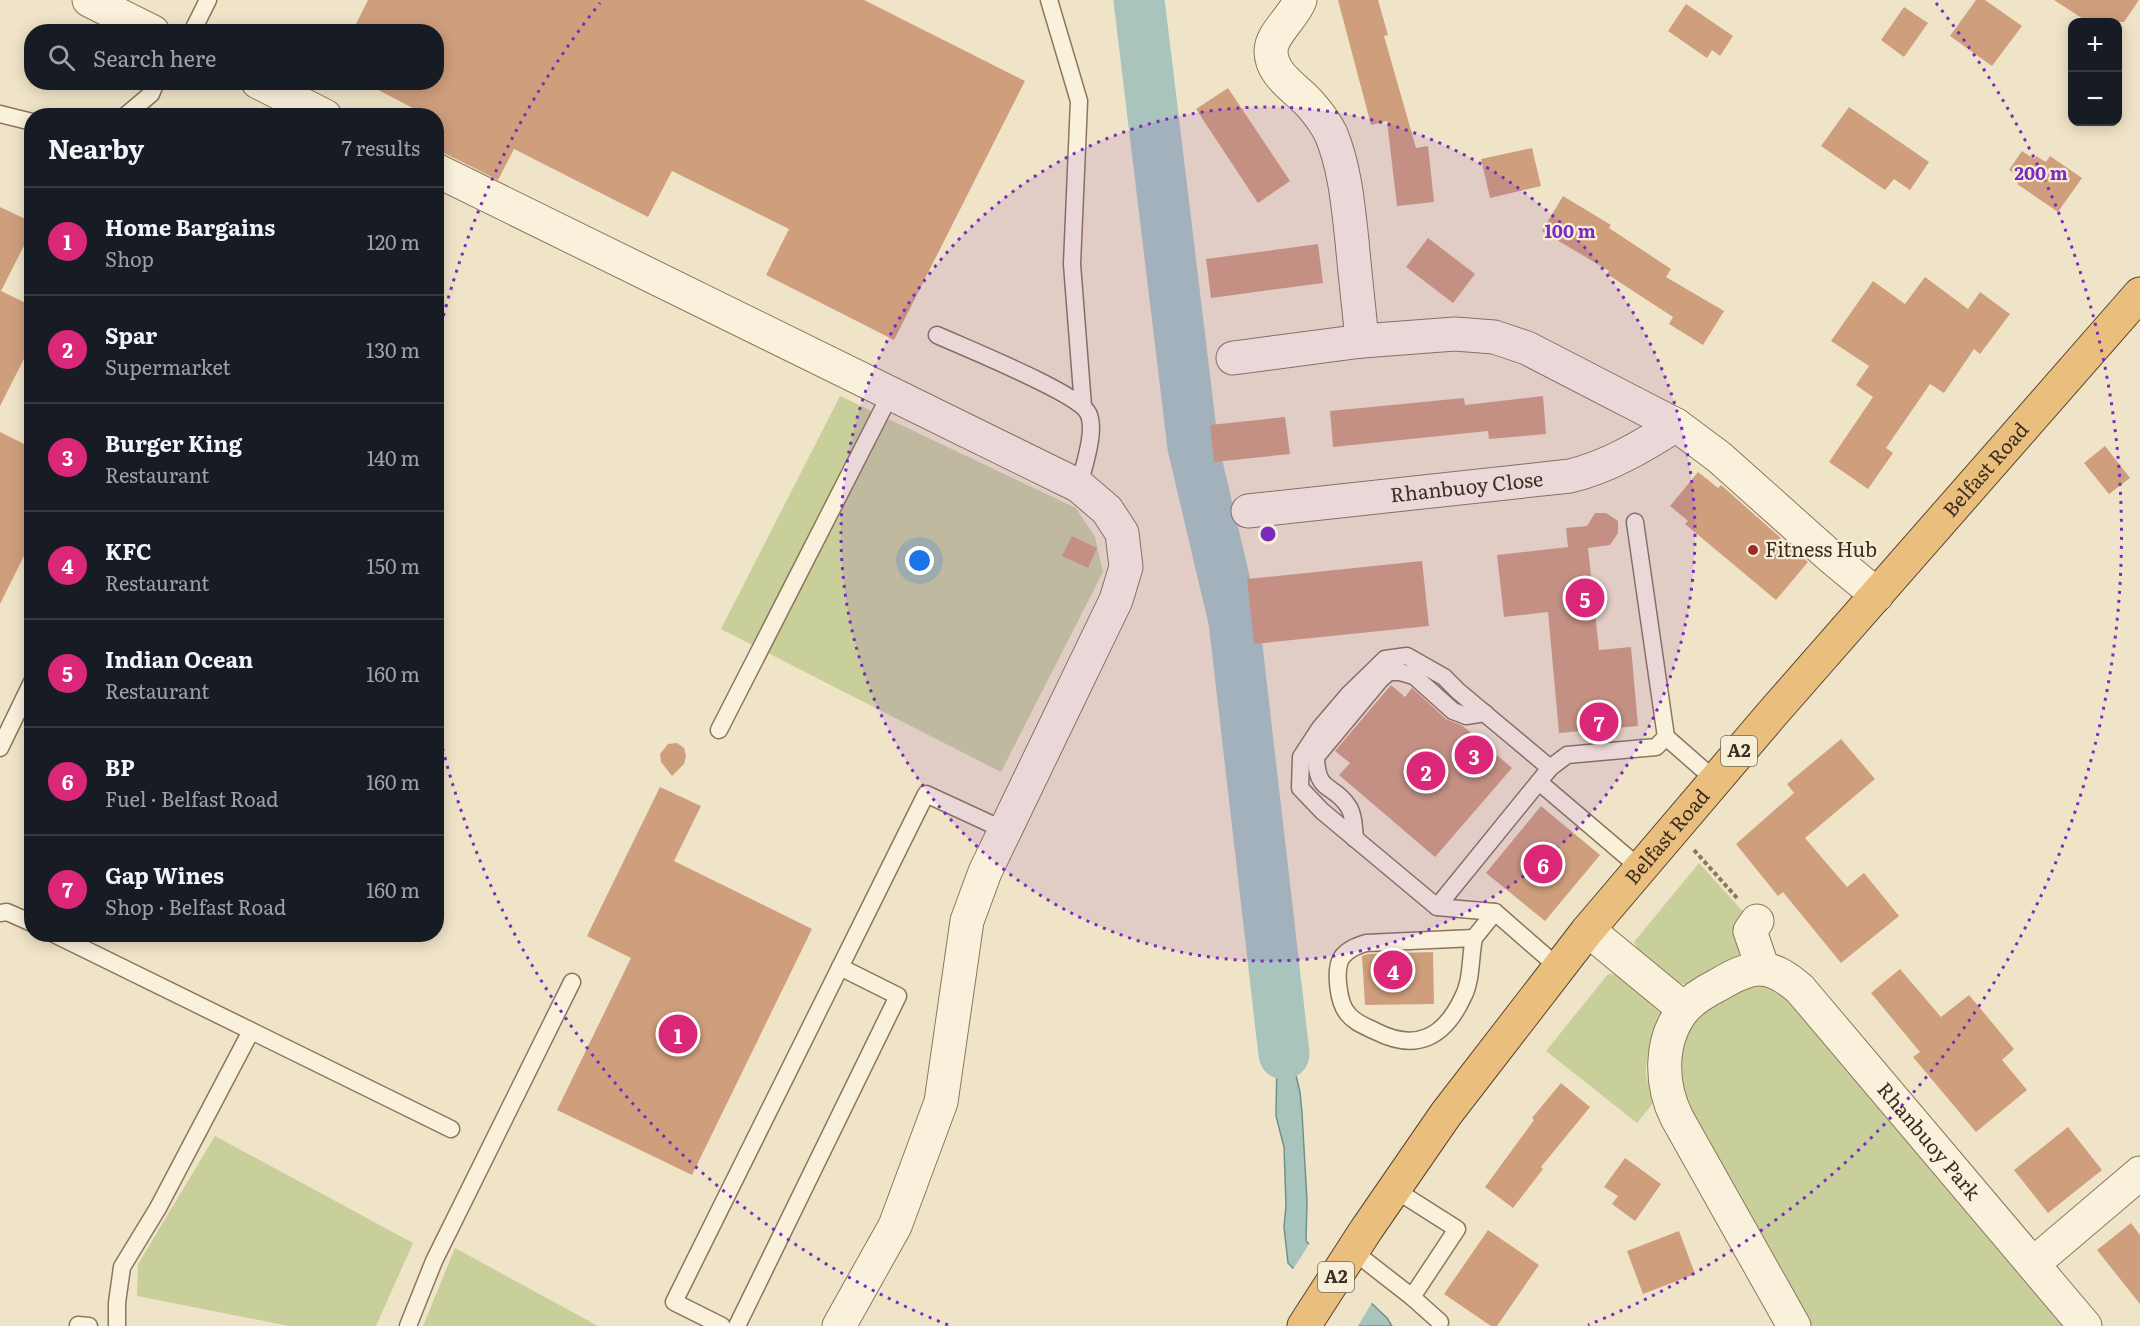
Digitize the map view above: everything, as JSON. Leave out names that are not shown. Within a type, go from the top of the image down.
[{"type":"highway","name":"Belfast Road","points":[[1305,1325],[1394,1189],[1472,1078],[1558,967],[1674,827],[2140,294]]},
{"type":"street","points":[[89,0],[137,24]]},
{"type":"street","points":[[1300,0],[1296,11],[1273,40],[1272,57],[1279,74],[1311,105],[1324,122],[1336,150],[1346,191],[1362,341]]},
{"type":"street","points":[[273,90],[307,108]]},
{"type":"street","points":[[444,174],[1079,486],[1107,510],[1122,533],[1126,567],[1116,600],[1004,830],[967,921],[941,1102],[895,1226],[839,1326]]},
{"type":"street","points":[[1233,358],[1362,341],[1455,334],[1494,337],[1527,348],[1676,425],[1719,457],[1877,595]]},
{"type":"street","name":"Rhanbuoy Close","points":[[1248,511],[1570,476],[1599,468],[1676,425]]},
{"type":"street","points":[[1757,921],[1750,931],[1763,969],[1744,972],[1724,981],[1704,992],[1684,1009],[1671,1033],[1665,1056],[1664,1078],[1670,1103],[1794,1326]]},
{"type":"street","points":[[1588,930],[1684,1009]]},
{"type":"street","name":"Rhanbuoy Park","points":[[1763,969],[1780,973],[1800,989],[2085,1326]]},
{"type":"street","points":[[2033,1263],[2140,1173]]},
{"type":"lane","points":[[196,24],[208,0]]},
{"type":"lane","points":[[1049,0],[1079,101],[1072,264],[1083,406],[1090,420],[1090,436],[1079,486]]},
{"type":"lane","points":[[134,108],[153,90]]},
{"type":"lane","points":[[0,114],[24,120]]},
{"type":"lane","points":[[937,335],[1056,389],[1083,406]]},
{"type":"lane","points":[[719,730],[891,393]]},
{"type":"lane","points":[[1635,522],[1666,737],[1715,780]]},
{"type":"lane","points":[[1550,768],[1450,682],[1407,656],[1385,659],[1328,719],[1301,757],[1300,788],[1322,811],[1437,907],[1494,912],[1558,967]]},
{"type":"lane","points":[[0,747],[24,698]]},
{"type":"lane","points":[[1437,907],[1550,768],[1567,755],[1656,747],[1666,737]]},
{"type":"lane","points":[[1539,783],[1640,868]]},
{"type":"lane","points":[[722,1326],[674,1302],[926,794],[1004,830]]},
{"type":"lane","points":[[0,913],[7,912],[24,920]]},
{"type":"lane","points":[[1474,938],[1366,943],[1347,952],[1340,962],[1340,1000],[1347,1013],[1363,1026],[1400,1040],[1417,1040],[1436,1034],[1446,1025],[1464,996],[1468,984],[1474,938],[1494,912]]},
{"type":"lane","points":[[70,942],[451,1129]]},
{"type":"lane","points":[[737,1326],[898,996],[840,967]]},
{"type":"lane","points":[[408,1326],[439,1251],[572,982]]},
{"type":"lane","points":[[117,1326],[122,1267],[158,1208],[251,1030]]},
{"type":"lane","points":[[1394,1189],[1457,1229],[1412,1297]]},
{"type":"lane","points":[[1360,1241],[1383,1274],[1440,1322]]},
{"type":"path","points":[[1674,827],[1757,921]]},
{"type":"green space","points":[[840,396],[1076,508],[1095,537],[1103,572],[1001,772],[721,629]]},
{"type":"green space","points":[[1699,863],[1748,917],[1746,948],[1712,979],[1695,984],[1684,984],[1673,982],[1654,970],[1646,962],[1634,942]]},
{"type":"green space","points":[[1608,974],[1620,975],[1663,1014],[1651,1043],[1646,1066],[1654,1102],[1637,1123],[1546,1051]]},
{"type":"green space","points":[[1756,984],[1782,991],[2064,1326],[1810,1326],[1683,1102],[1679,1043],[1707,1004]]},
{"type":"green space","points":[[215,1136],[413,1243],[376,1326],[289,1326],[137,1296],[138,1264]]},
{"type":"green space","points":[[455,1248],[598,1326],[423,1326]]},
{"type":"water","points":[[1290,1051],[1300,1092],[1302,1113],[1307,1201],[1306,1241],[1387,1318],[1392,1326],[1349,1326],[1288,1263],[1284,1227],[1286,1206],[1284,1147],[1276,1116],[1277,1056]]},
{"type":"pier","points":[[1311,1241],[1373,1301],[1358,1326],[1345,1326],[1292,1271]]},
{"type":"building","points":[[368,0],[864,0],[1025,81],[894,340],[766,275],[789,229],[672,171],[648,217],[514,149],[498,180],[444,153],[444,108],[413,108],[378,90],[444,90],[444,24],[356,24]]},
{"type":"building","points":[[1338,0],[1378,0],[1388,35],[1384,36],[1416,148],[1428,146],[1434,202],[1397,206],[1387,121],[1371,125]]},
{"type":"building","points":[[1976,0],[1985,0],[2022,26],[1992,66],[1950,36]]},
{"type":"building","points":[[2054,0],[2139,0],[2124,22],[2122,18],[2082,18]]},
{"type":"building","points":[[1686,4],[1733,36],[1720,56],[1712,50],[1707,58],[1668,31]]},
{"type":"building","points":[[1904,7],[1928,23],[1904,57],[1881,40]]},
{"type":"building","points":[[1228,88],[1290,181],[1258,203],[1196,109]]},
{"type":"building","points":[[1849,107],[1929,162],[1910,190],[1894,179],[1885,190],[1821,146]]},
{"type":"building","points":[[1532,148],[1541,186],[1490,198],[1481,159]]},
{"type":"building","points":[[2022,151],[2034,159],[2036,156],[2046,162],[2050,156],[2082,178],[2058,212],[2017,184],[2021,178],[2009,170]]},
{"type":"building","points":[[1563,196],[1611,225],[1609,228],[1671,269],[1666,277],[1724,311],[1703,345],[1669,324],[1673,317],[1607,274],[1609,271],[1542,231]]},
{"type":"building","points":[[0,207],[24,218],[24,246],[1,291],[24,302],[24,359],[0,406]]},
{"type":"building","points":[[1428,238],[1475,274],[1453,303],[1406,267]]},
{"type":"building","points":[[1318,244],[1323,283],[1211,298],[1206,259]]},
{"type":"building","points":[[1925,277],[1968,309],[1980,292],[2010,314],[1980,354],[1974,349],[1944,393],[1930,384],[1886,448],[1893,453],[1868,489],[1829,462],[1873,397],[1856,385],[1869,366],[1831,341],[1873,281],[1905,304]]},
{"type":"building","points":[[1543,396],[1546,434],[1489,439],[1488,431],[1333,447],[1330,411],[1464,398],[1465,405]]},
{"type":"building","points":[[1285,417],[1290,454],[1214,462],[1210,425]]},
{"type":"building","points":[[0,432],[24,444],[24,556],[0,604]]},
{"type":"building","points":[[2105,446],[2130,478],[2109,494],[2084,463]]},
{"type":"building","points":[[1698,472],[1718,488],[1721,485],[1808,562],[1776,600],[1685,524],[1688,521],[1670,506]]},
{"type":"building","points":[[1595,513],[1606,513],[1618,521],[1618,533],[1610,545],[1588,548],[1599,650],[1631,647],[1638,726],[1559,733],[1548,612],[1504,617],[1497,555],[1568,547],[1566,528],[1587,526]]},
{"type":"building","points":[[1072,536],[1097,548],[1088,568],[1062,556]]},
{"type":"building","points":[[1422,561],[1429,626],[1254,644],[1247,579]]},
{"type":"building","points":[[1391,685],[1405,697],[1412,688],[1446,719],[1463,726],[1512,768],[1435,857],[1339,775],[1350,763],[1335,751]]},
{"type":"building","points":[[1841,739],[1875,779],[1805,838],[1847,887],[1864,873],[1899,916],[1841,963],[1783,892],[1778,896],[1736,844],[1794,793],[1787,784]]},
{"type":"building","points":[[677,743],[684,748],[686,756],[684,764],[672,776],[661,762],[660,754],[668,744]]},
{"type":"building","points":[[660,787],[701,806],[674,861],[812,929],[692,1175],[557,1110],[631,958],[587,936]]},
{"type":"building","points":[[1541,806],[1600,855],[1545,921],[1486,873]]},
{"type":"building","points":[[1433,952],[1434,1004],[1365,1005],[1362,956]]},
{"type":"building","points":[[1900,969],[1941,1017],[1969,995],[2014,1049],[2002,1060],[2027,1090],[1976,1132],[1913,1057],[1920,1052],[1871,993]]},
{"type":"building","points":[[1561,1083],[1590,1107],[1541,1167],[1543,1169],[1513,1208],[1485,1187],[1534,1120],[1532,1118]]},
{"type":"building","points":[[2068,1127],[2102,1170],[2048,1213],[2014,1170]]},
{"type":"building","points":[[1625,1158],[1661,1184],[1635,1221],[1612,1204],[1618,1196],[1604,1187]]},
{"type":"building","points":[[2131,1223],[2140,1235],[2140,1304],[2097,1250]]},
{"type":"building","points":[[1488,1230],[1539,1265],[1497,1326],[1491,1326],[1444,1294]]},
{"type":"building","points":[[1679,1231],[1695,1274],[1643,1294],[1627,1251]]},
{"type":"waterway","points":[[1139,0],[1193,447],[1234,621],[1284,1054]]},
{"type":"place","name":"Fitness Hub","points":[[1753,550]]},
{"type":"place","name":"Indian Ocean","points":[[1585,598]]},
{"type":"place","name":"Gap Wines","points":[[1599,722]]},
{"type":"place","name":"Burger King","points":[[1474,755]]},
{"type":"place","name":"Spar","points":[[1426,771]]},
{"type":"place","name":"BP","points":[[1543,864]]},
{"type":"place","name":"KFC","points":[[1393,970]]},
{"type":"place","name":"Home Bargains","points":[[678,1034]]}]
